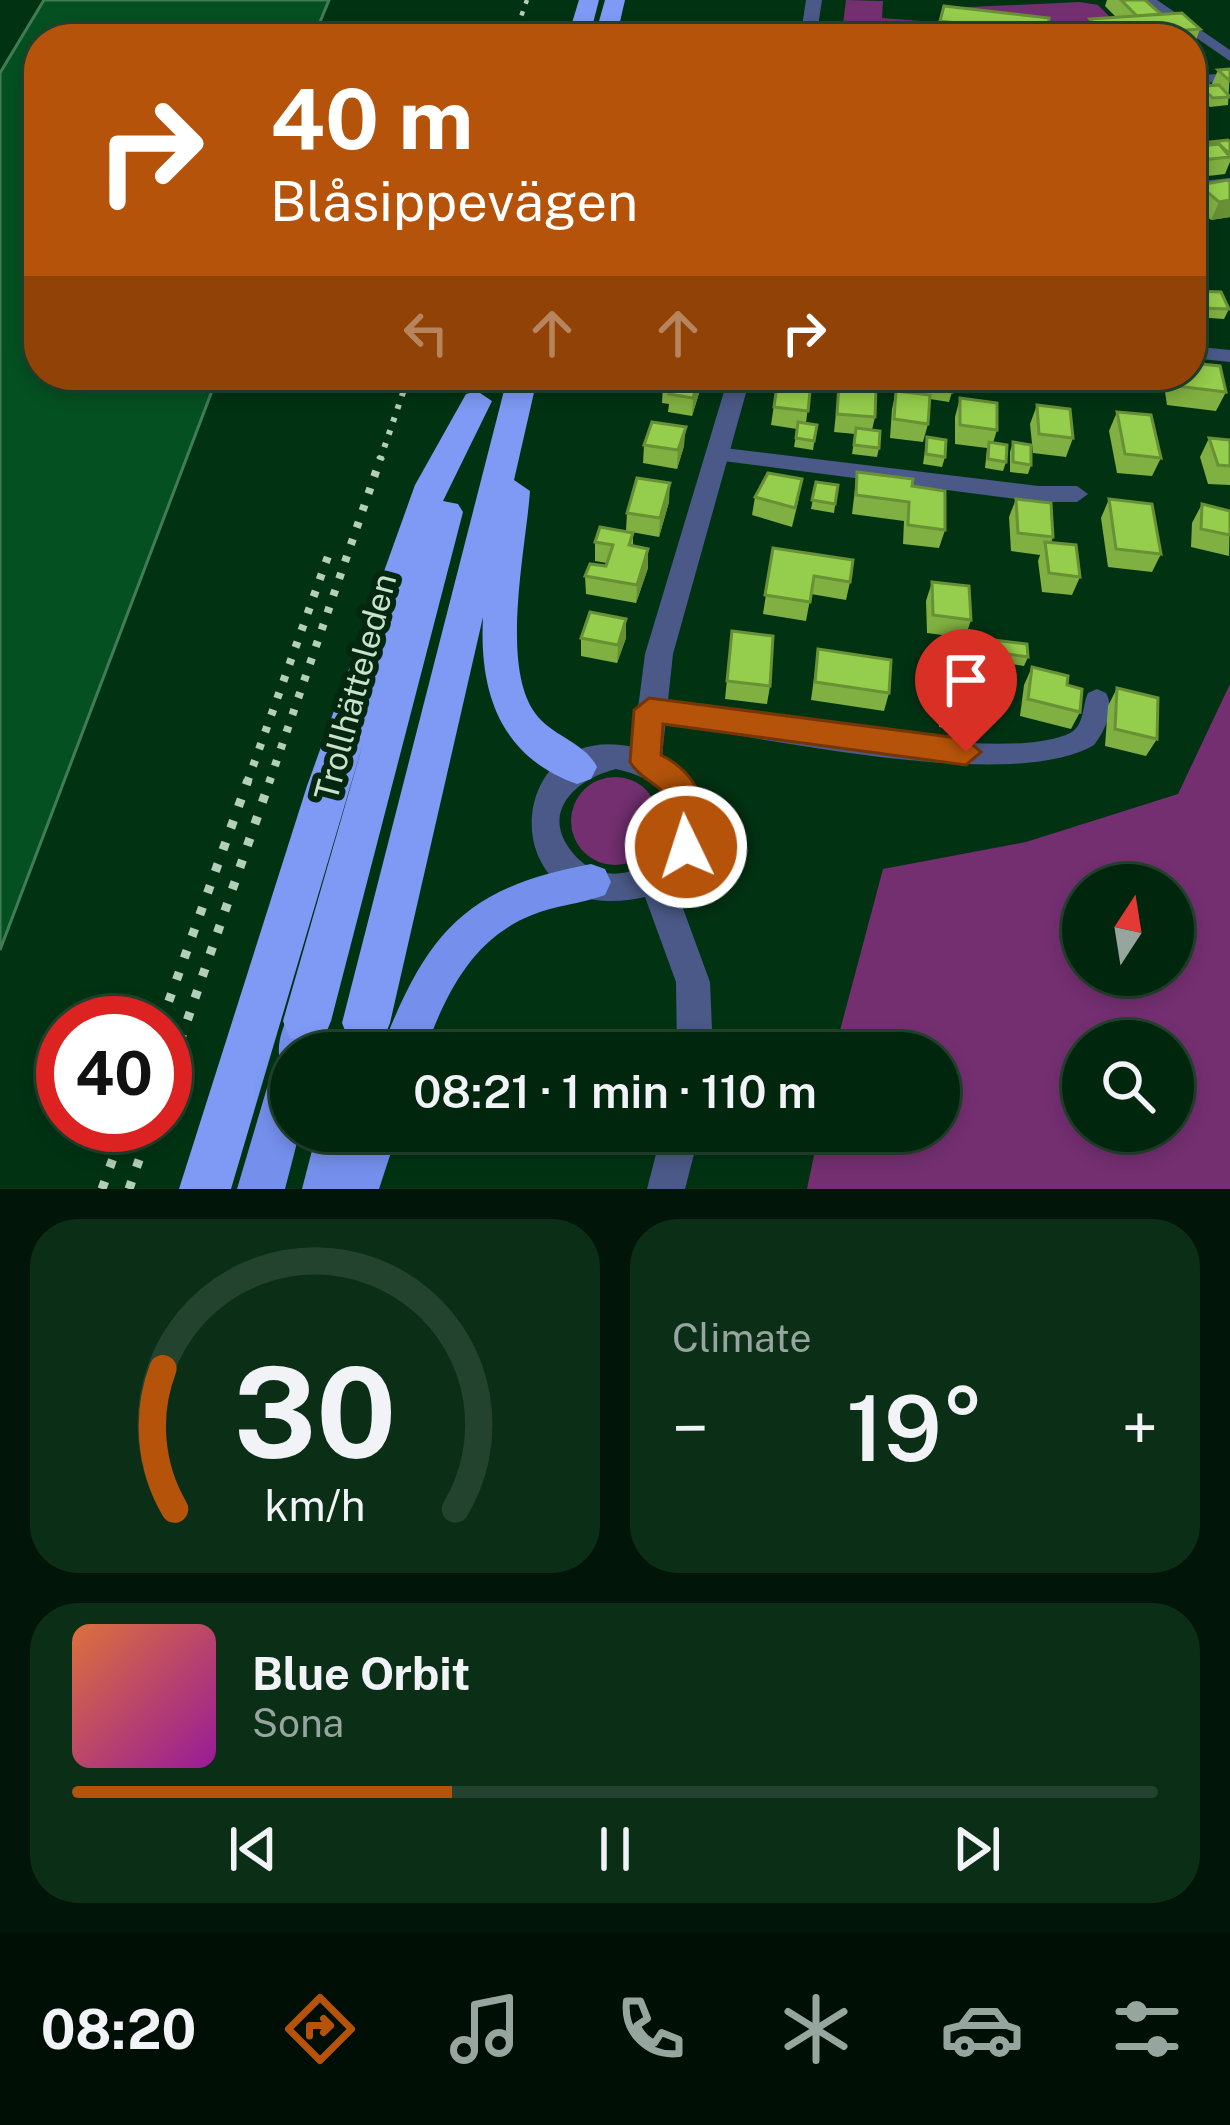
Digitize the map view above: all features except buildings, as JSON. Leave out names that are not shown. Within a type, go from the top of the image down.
[{"type":"highway","points":[[205,1189],[328,786],[432,485],[499,390]]},
{"type":"highway","points":[[500,390],[502,670],[516,719],[533,739],[577,766]]},
{"type":"highway","points":[[364,1032],[500,390]]},
{"type":"highway","name":"Trollhätteleden","points":[[305,1032],[500,390]]},
{"type":"highway","points":[[411,1032],[444,957],[473,923],[511,900],[591,882]]},
{"type":"highway","points":[[262,1189],[272,1152]]},
{"type":"highway","points":[[326,1189],[335,1152]]},
{"type":"highway","points":[[355,1189],[368,1152]]},
{"type":"street","points":[[1148,0],[1183,24]]},
{"type":"street","points":[[646,762],[659,653],[735,390]]},
{"type":"street","points":[[716,454],[1039,494],[1077,494]]},
{"type":"street","points":[[649,710],[966,752],[1022,753],[1079,742],[1094,724],[1096,700]]},
{"type":"street","points":[[605,757],[646,762],[673,779],[691,816],[681,856],[655,878],[623,886],[591,882],[559,862],[544,831],[548,798],[577,766],[605,757]]},
{"type":"street","points":[[655,878],[694,982],[695,1032]]},
{"type":"street","points":[[666,1189],[676,1152]]},
{"type":"shaded area","points":[[44,0],[329,0],[319,24],[30,24]]},
{"type":"shaded area","points":[[846,0],[883,1],[882,18],[947,23],[948,8],[1080,2],[1098,5],[1117,24],[843,24]]},
{"type":"shaded area","points":[[24,33],[24,390],[212,390],[0,950],[0,73]]},
{"type":"shaded area","points":[[1230,684],[1230,1189],[807,1189],[815,1152],[960,1152],[960,1032],[840,1032],[883,869],[1026,842],[1178,794]]},
{"type":"shaded area","points":[[615,777],[646,790],[659,821],[646,852],[615,865],[584,852],[571,821],[584,790]]},
{"type":"railway","points":[[518,24],[527,0]]},
{"type":"railway","points":[[380,460],[404,390]]},
{"type":"railway","points":[[269,783],[381,457]]},
{"type":"railway","points":[[247,783],[331,548]]},
{"type":"railway","points":[[171,996],[248,780]]},
{"type":"railway","points":[[192,1007],[270,780]]},
{"type":"railway","points":[[102,1189],[115,1152]]},
{"type":"railway","points":[[129,1189],[142,1152]]},
{"type":"route","points":[[686,847],[691,816],[686,796],[665,772],[646,762],[649,710],[966,752]]}]
